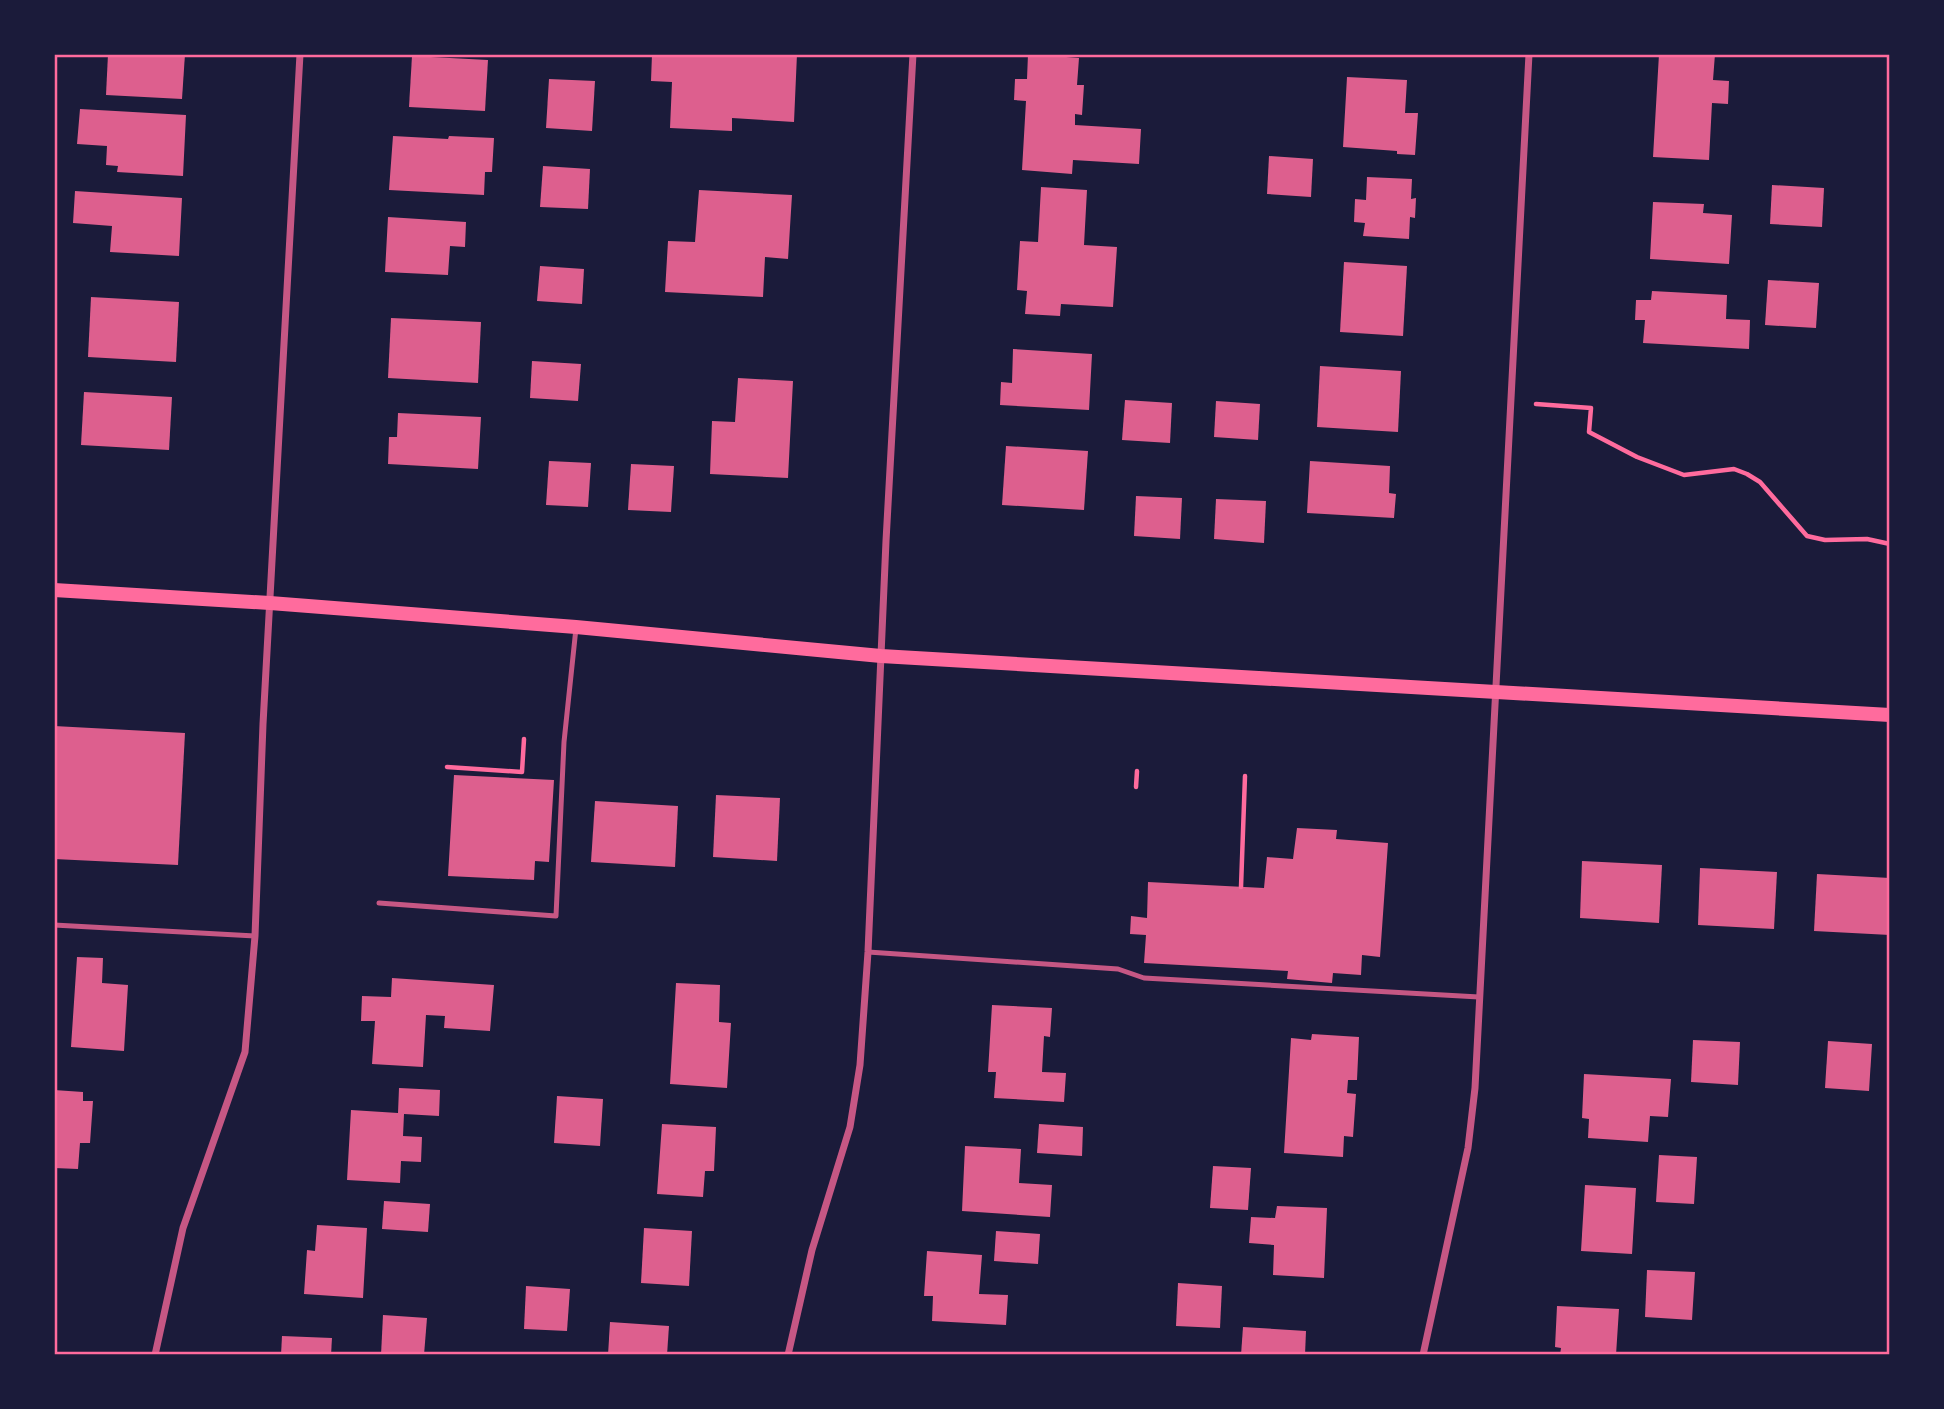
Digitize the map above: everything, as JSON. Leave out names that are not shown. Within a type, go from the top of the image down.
[{"type":"main road","points":[[54,590],[270,603],[576,627],[881,656],[1890,715]]},
{"type":"street","points":[[155,1355],[183,1228],[245,1052],[255,936],[300,54]]},
{"type":"street","points":[[788,1355],[811,1250],[850,1127],[860,1065],[913,54]]},
{"type":"street","points":[[1423,1355],[1468,1148],[1475,1088],[1529,54]]},
{"type":"lane","points":[[379,903],[556,916],[564,742],[576,627]]},
{"type":"lane","points":[[54,925],[255,936]]},
{"type":"lane","points":[[868,952],[1118,969],[1144,978],[1479,997]]},
{"type":"path","points":[[1510,402],[1591,408],[1589,432],[1663,469],[1684,475],[1734,469],[1747,474],[1759,482],[1807,536],[1825,540],[1867,539],[1890,544]]},
{"type":"path","points":[[447,767],[522,772],[524,739]]},
{"type":"path","points":[[1136,788],[1137,771]]},
{"type":"path","points":[[1241,887],[1245,776]]},
{"type":"building","points":[[108,54],[185,54],[182,99],[106,95]]},
{"type":"building","points":[[652,54],[797,54],[794,122],[732,118],[732,131],[670,128],[672,82],[651,81]]},
{"type":"building","points":[[1028,54],[1079,58],[1077,85],[1084,85],[1082,115],[1075,114],[1075,125],[1141,129],[1139,164],[1073,160],[1072,174],[1022,170],[1026,101],[1014,100],[1015,79],[1027,79]]},
{"type":"building","points":[[1659,54],[1715,54],[1713,80],[1729,81],[1728,104],[1712,103],[1709,160],[1653,157]]},
{"type":"building","points":[[412,56],[488,60],[485,111],[409,107]]},
{"type":"building","points":[[1347,77],[1407,80],[1405,113],[1418,113],[1415,155],[1343,147]]},
{"type":"building","points":[[549,79],[595,81],[592,131],[546,128]]},
{"type":"building","points":[[80,109],[186,115],[183,176],[117,172],[118,166],[106,165],[107,146],[77,144]]},
{"type":"building","points":[[393,136],[494,138],[492,172],[485,172],[484,195],[389,190]]},
{"type":"building","points":[[1269,156],[1313,159],[1311,197],[1267,194]]},
{"type":"building","points":[[543,166],[590,169],[588,209],[540,207]]},
{"type":"building","points":[[1367,177],[1412,179],[1411,199],[1416,198],[1415,218],[1410,217],[1409,239],[1363,236],[1365,223],[1354,222],[1355,199],[1366,200]]},
{"type":"building","points":[[1772,185],[1824,188],[1822,227],[1770,224]]},
{"type":"building","points":[[1041,187],[1087,190],[1084,245],[1117,247],[1113,307],[1061,304],[1060,316],[1025,314],[1027,291],[1017,290],[1020,241],[1038,242]]},
{"type":"building","points":[[699,190],[792,195],[788,259],[765,257],[763,297],[665,292],[668,241],[695,242]]},
{"type":"building","points":[[75,191],[182,198],[179,256],[110,252],[112,226],[73,223]]},
{"type":"building","points":[[1653,202],[1704,204],[1703,213],[1732,215],[1729,264],[1650,259]]},
{"type":"building","points":[[388,217],[466,222],[465,247],[450,246],[448,275],[385,272]]},
{"type":"building","points":[[1344,262],[1407,266],[1403,336],[1340,332]]},
{"type":"building","points":[[540,266],[584,269],[582,304],[537,301]]},
{"type":"building","points":[[1768,280],[1819,283],[1816,328],[1765,325]]},
{"type":"building","points":[[1652,291],[1727,295],[1726,319],[1750,320],[1749,349],[1643,343],[1645,320],[1635,320],[1636,300],[1651,300]]},
{"type":"building","points":[[91,297],[179,302],[176,362],[88,357]]},
{"type":"building","points":[[391,318],[481,322],[478,383],[388,378]]},
{"type":"building","points":[[1013,349],[1092,354],[1089,410],[1000,405],[1001,382],[1012,383]]},
{"type":"building","points":[[532,361],[581,364],[578,401],[530,398]]},
{"type":"building","points":[[1320,366],[1401,371],[1398,432],[1317,427]]},
{"type":"building","points":[[738,378],[793,381],[788,478],[710,474],[712,421],[735,422]]},
{"type":"building","points":[[84,392],[172,397],[169,450],[81,445]]},
{"type":"building","points":[[1125,400],[1172,403],[1170,443],[1122,440]]},
{"type":"building","points":[[1216,401],[1260,404],[1258,440],[1214,437]]},
{"type":"building","points":[[398,413],[481,417],[478,469],[388,464],[389,437],[397,437]]},
{"type":"building","points":[[1006,446],[1088,451],[1084,510],[1002,505]]},
{"type":"building","points":[[549,461],[591,463],[588,507],[546,505]]},
{"type":"building","points":[[1310,461],[1390,466],[1389,493],[1396,494],[1394,518],[1307,513]]},
{"type":"building","points":[[631,464],[674,466],[671,512],[628,510]]},
{"type":"building","points":[[1136,496],[1182,498],[1180,539],[1134,536]]},
{"type":"building","points":[[1216,499],[1266,501],[1264,543],[1214,539]]},
{"type":"building","points":[[54,726],[185,733],[178,865],[54,859]]},
{"type":"building","points":[[454,775],[554,780],[549,862],[535,861],[534,880],[448,876]]},
{"type":"building","points":[[716,795],[780,798],[777,861],[713,857]]},
{"type":"building","points":[[595,801],[678,806],[675,867],[591,862]]},
{"type":"building","points":[[1297,828],[1337,830],[1336,839],[1388,843],[1380,957],[1362,955],[1361,975],[1333,973],[1332,983],[1287,979],[1288,971],[1144,963],[1146,935],[1130,934],[1131,916],[1147,918],[1148,882],[1264,888],[1267,857],[1293,859]]},
{"type":"building","points":[[1582,861],[1662,865],[1659,923],[1580,918]]},
{"type":"building","points":[[1700,868],[1777,872],[1774,929],[1698,925]]},
{"type":"building","points":[[1817,874],[1890,878],[1890,935],[1814,931]]},
{"type":"building","points":[[77,957],[103,958],[102,983],[128,985],[124,1051],[71,1047]]},
{"type":"building","points":[[392,978],[494,985],[490,1031],[444,1028],[445,1016],[426,1015],[423,1067],[372,1064],[375,1021],[361,1021],[362,996],[391,997]]},
{"type":"building","points":[[676,983],[720,985],[719,1022],[731,1023],[727,1088],[670,1084]]},
{"type":"building","points":[[992,1005],[1052,1008],[1050,1037],[1044,1036],[1042,1072],[1066,1073],[1064,1102],[994,1098],[996,1072],[988,1072]]},
{"type":"building","points":[[1312,1034],[1359,1037],[1357,1080],[1348,1080],[1347,1093],[1356,1094],[1353,1137],[1344,1136],[1343,1157],[1284,1153],[1291,1038],[1311,1040]]},
{"type":"building","points":[[1693,1040],[1740,1042],[1738,1085],[1691,1082]]},
{"type":"building","points":[[1828,1041],[1872,1044],[1869,1091],[1825,1088]]},
{"type":"building","points":[[1584,1074],[1671,1079],[1668,1117],[1650,1116],[1648,1142],[1588,1138],[1589,1119],[1582,1118]]},
{"type":"building","points":[[399,1088],[440,1090],[439,1116],[404,1114],[403,1136],[422,1137],[421,1162],[401,1161],[400,1183],[347,1180],[351,1110],[398,1113]]},
{"type":"building","points":[[54,1090],[83,1092],[83,1101],[93,1101],[90,1143],[80,1143],[78,1169],[54,1168]]},
{"type":"building","points":[[557,1096],[603,1099],[600,1146],[554,1143]]},
{"type":"building","points":[[662,1124],[716,1127],[714,1171],[705,1171],[703,1197],[657,1194]]},
{"type":"building","points":[[1039,1124],[1083,1127],[1082,1156],[1037,1153]]},
{"type":"building","points":[[965,1146],[1021,1149],[1019,1183],[1052,1185],[1050,1217],[962,1211]]},
{"type":"building","points":[[1659,1155],[1697,1157],[1694,1204],[1656,1202]]},
{"type":"building","points":[[1213,1166],[1251,1168],[1248,1210],[1210,1208]]},
{"type":"building","points":[[1585,1185],[1636,1188],[1632,1254],[1581,1251]]},
{"type":"building","points":[[384,1201],[430,1204],[428,1232],[382,1229]]},
{"type":"building","points":[[1277,1206],[1327,1208],[1324,1278],[1273,1275],[1274,1245],[1249,1243],[1251,1217],[1275,1218]]},
{"type":"building","points":[[317,1225],[367,1228],[363,1298],[304,1294],[307,1250],[315,1251]]},
{"type":"building","points":[[644,1228],[692,1231],[689,1286],[641,1283]]},
{"type":"building","points":[[996,1231],[1040,1234],[1038,1264],[994,1261]]},
{"type":"building","points":[[927,1251],[982,1255],[979,1294],[1008,1295],[1006,1325],[932,1321],[933,1296],[924,1296]]},
{"type":"building","points":[[1647,1270],[1695,1272],[1692,1320],[1645,1317]]},
{"type":"building","points":[[1178,1283],[1222,1286],[1220,1328],[1176,1326]]},
{"type":"building","points":[[526,1286],[570,1289],[567,1331],[524,1329]]},
{"type":"building","points":[[1557,1306],[1619,1309],[1616,1355],[1560,1355],[1561,1348],[1555,1347]]},
{"type":"building","points":[[383,1315],[427,1318],[424,1355],[381,1355]]},
{"type":"building","points":[[610,1322],[669,1326],[667,1355],[608,1355]]},
{"type":"building","points":[[1243,1327],[1306,1331],[1305,1355],[1241,1355]]},
{"type":"building","points":[[282,1336],[332,1338],[331,1355],[281,1355]]},
{"type":"building","points":[[987,1352],[1005,1353],[986,1355]]}]
